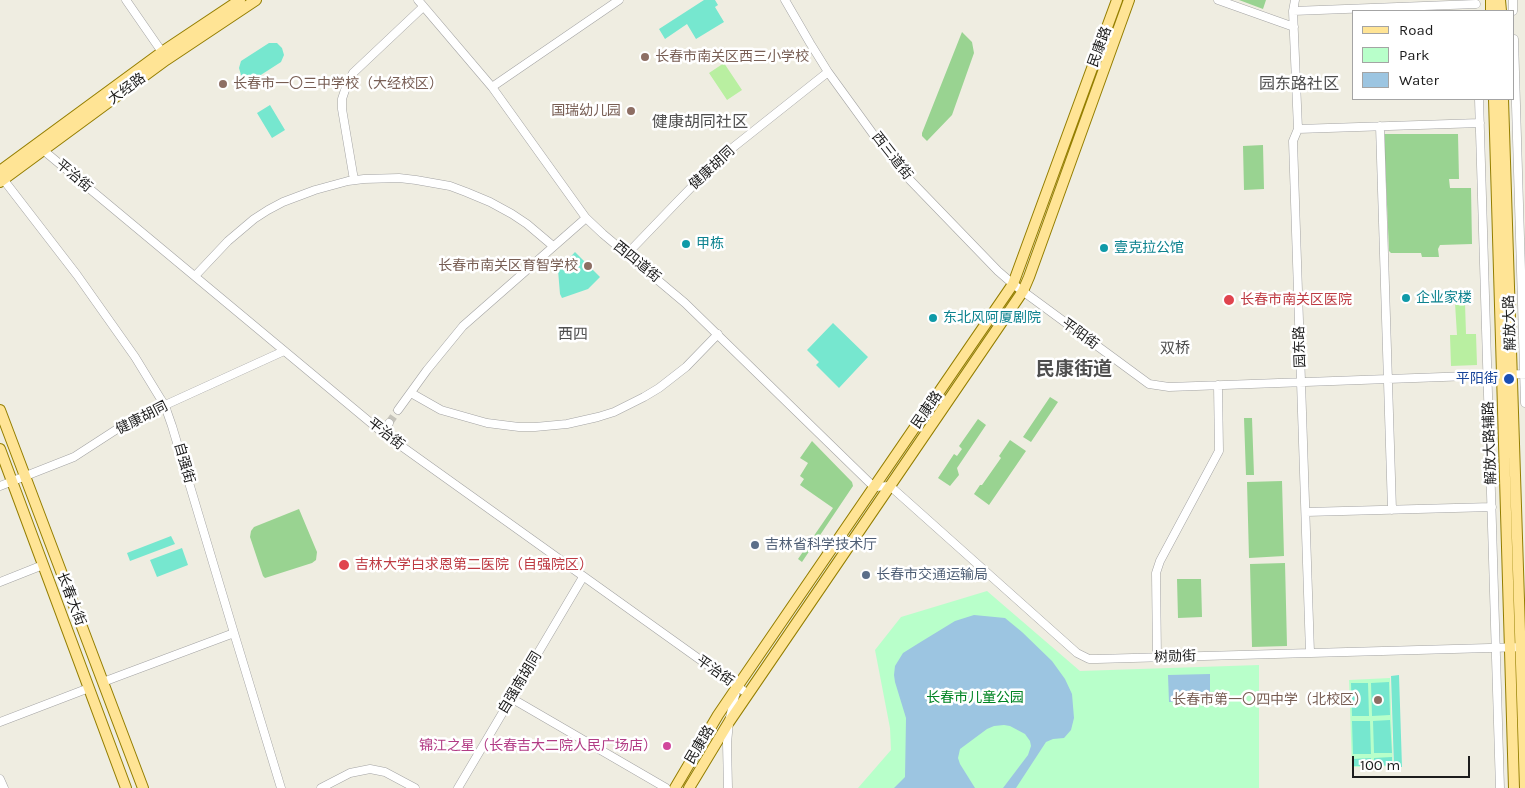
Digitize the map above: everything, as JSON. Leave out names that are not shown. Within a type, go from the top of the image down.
[{"type":"main road","name":"大经路","points":[[1,177],[162,52],[240,0]]},
{"type":"main road","name":"大经路","points":[[1,177],[43,150],[166,60],[256,0]]},
{"type":"main road","name":"民康路","points":[[675,788],[718,715],[1013,284],[1116,0]]},
{"type":"main road","name":"民康路","points":[[689,788],[729,722],[1022,291],[1029,277],[1129,0]]},
{"type":"main road","name":"解放大路","points":[[1494,100],[1525,788]]},
{"type":"main road","name":"解放大路","points":[[1503,100],[1507,375]]},
{"type":"main road","name":"长春大街","points":[[0,410],[143,788]]},
{"type":"main road","name":"长春大街","points":[[0,449],[126,788]]},
{"type":"main road","name":"解放大路","points":[[1514,788],[1518,647]]},
{"type":"street","points":[[126,0],[162,52]]},
{"type":"street","name":"西四道街","points":[[418,0],[492,87],[586,218],[685,303],[874,487]]},
{"type":"street","points":[[492,87],[618,0]]},
{"type":"street","name":"西三道街","points":[[786,0],[828,72],[910,180],[998,271],[1022,291]]},
{"type":"street","points":[[1218,0],[1294,27]]},
{"type":"street","name":"园东路","points":[[1295,0],[1293,11],[1298,129],[1293,141],[1310,653]]},
{"type":"street","points":[[1293,11],[1476,5]]},
{"type":"street","points":[[354,180],[342,109],[342,99],[347,84],[354,73],[423,7]]},
{"type":"street","name":"健康胡同","points":[[628,254],[721,157],[828,72]]},
{"type":"street","points":[[1515,80],[1525,402]]},
{"type":"street","name":"解放大路辅路","points":[[1479,100],[1500,788]]},
{"type":"street","points":[[1516,122],[1525,122]]},
{"type":"street","points":[[1298,129],[1480,123]]},
{"type":"street","points":[[1380,126],[1392,510]]},
{"type":"street","name":"平治街","points":[[43,150],[383,433],[748,694]]},
{"type":"street","name":"自强街","points":[[1,177],[77,275],[135,357],[165,406],[281,788]]},
{"type":"street","points":[[195,276],[228,241],[247,224],[268,210],[315,190],[354,180],[382,178],[416,180],[450,186],[490,202],[512,214],[534,229],[553,246]]},
{"type":"street","points":[[398,410],[444,347],[463,326],[586,218]]},
{"type":"street","name":"平阳街","points":[[1022,291],[1149,384],[1161,387],[1525,374]]},
{"type":"street","points":[[410,393],[441,410],[487,424],[519,427],[567,424],[614,412],[644,397],[686,367],[718,334]]},
{"type":"street","name":"健康胡同","points":[[0,486],[74,457],[128,422],[284,351]]},
{"type":"street","points":[[1157,658],[1156,573],[1160,561],[1219,451],[1218,385]]},
{"type":"street","points":[[383,433],[389,423]]},
{"type":"street","points":[[874,487],[890,486]]},
{"type":"street","name":"树勋街","points":[[890,486],[1077,653],[1089,659],[1518,647]]},
{"type":"street","points":[[1306,512],[1492,507]]},
{"type":"street","points":[[0,582],[43,565]]},
{"type":"street","name":"自强南胡同","points":[[458,788],[583,577]]},
{"type":"street","points":[[103,682],[234,634]]},
{"type":"street","points":[[728,788],[727,743],[729,722],[737,687]]},
{"type":"street","points":[[0,722],[89,688]]},
{"type":"street","points":[[511,698],[666,788]]},
{"type":"street","points":[[321,788],[350,773],[370,769],[385,772],[414,788]]},
{"type":"street","points":[[0,778],[4,788]]},
{"type":"green space","points":[[1239,0],[1266,0],[1263,9]]},
{"type":"green space","points":[[962,32],[972,42],[974,53],[952,115],[927,141],[922,136],[922,133]]},
{"type":"green space","points":[[724,63],[742,90],[727,100],[709,73]]},
{"type":"green space","points":[[1384,134],[1458,134],[1459,179],[1449,179],[1450,188],[1471,188],[1472,244],[1440,245],[1438,249],[1439,257],[1422,257],[1421,253],[1391,253],[1389,251]]},
{"type":"green space","points":[[1263,145],[1264,189],[1244,190],[1243,146]]},
{"type":"green space","points":[[1455,303],[1465,303],[1466,334],[1476,334],[1477,365],[1451,366],[1450,335],[1457,335]]},
{"type":"green space","points":[[1050,397],[1058,402],[1031,442],[1023,437]]},
{"type":"green space","points":[[1244,418],[1252,418],[1254,475],[1246,475]]},
{"type":"green space","points":[[978,419],[986,425],[957,468],[959,475],[950,486],[938,478],[954,454],[957,456],[962,449],[959,446]]},
{"type":"green space","points":[[1010,440],[1026,451],[989,505],[974,494],[1001,458],[999,456]]},
{"type":"green space","points":[[812,441],[852,482],[853,486],[802,562],[798,559],[833,508],[800,485],[804,479],[800,476],[808,463],[800,458]]},
{"type":"green space","points":[[1282,481],[1284,556],[1249,558],[1247,482]]},
{"type":"green space","points":[[299,509],[317,552],[316,560],[265,578],[250,537],[251,531],[254,527]]},
{"type":"green space","points":[[1285,563],[1287,646],[1252,647],[1250,564]]},
{"type":"green space","points":[[1177,579],[1201,579],[1202,617],[1178,618]]},
{"type":"green space","name":"长春市儿童公园","points":[[987,591],[1080,671],[1259,665],[1259,788],[858,788],[891,750],[890,728],[875,650],[901,617]]},
{"type":"green space","points":[[1390,678],[1393,766],[1352,767],[1349,680]]},
{"type":"shaded area","points":[[704,0],[715,0],[718,5],[715,7],[724,22],[696,39],[687,24],[665,39],[659,29]]},
{"type":"shaded area","points":[[269,43],[277,43],[282,48],[284,55],[281,62],[253,80],[243,78],[239,68],[241,61]]},
{"type":"shaded area","points":[[270,105],[285,130],[272,138],[257,113]]},
{"type":"shaded area","points":[[575,252],[600,277],[588,289],[562,298],[558,270]]},
{"type":"shaded area","points":[[833,323],[868,357],[839,388],[816,365],[819,362],[807,350]]},
{"type":"shaded area","points":[[171,536],[175,544],[130,561],[127,553]]},
{"type":"shaded area","points":[[182,548],[188,565],[157,577],[150,560]]},
{"type":"shaded area","points":[[1399,675],[1402,767],[1394,767],[1391,676]]},
{"type":"shaded area","points":[[1389,682],[1390,715],[1372,716],[1371,683]]},
{"type":"shaded area","points":[[1351,683],[1368,683],[1369,716],[1352,716]]},
{"type":"shaded area","points":[[1390,720],[1392,753],[1374,753],[1373,721]]},
{"type":"shaded area","points":[[1352,721],[1370,721],[1371,754],[1353,754]]},
{"type":"shaded area","points":[[1392,757],[1392,765],[1374,766],[1374,758]]},
{"type":"shaded area","points":[[1371,758],[1371,766],[1353,766],[1353,759]]},
{"type":"water","points":[[974,615],[1005,618],[1052,661],[1065,679],[1072,694],[1074,718],[1071,730],[1064,738],[1046,742],[1016,788],[1003,788],[1028,755],[1031,746],[1025,734],[1004,725],[987,729],[960,749],[958,758],[960,764],[975,788],[894,788],[905,777],[906,718],[895,682],[895,666],[903,653],[955,621]]},
{"type":"water","points":[[1210,674],[1210,695],[1207,701],[1169,702],[1168,675]]},
{"type":"tunnel","points":[[389,423],[398,410]]},
{"type":"place","name":"长春市南关区西三小学校","points":[[645,57]]},
{"type":"place","name":"长春市一〇三中学校（大经校区）","points":[[223,84]]},
{"type":"place","name":"国瑞幼儿园","points":[[631,111]]},
{"type":"place","name":"甲栋","points":[[686,244]]},
{"type":"place","name":"壹克拉公馆","points":[[1104,248]]},
{"type":"place","name":"长春市南关区育智学校","points":[[588,266]]},
{"type":"place","name":"企业家楼","points":[[1406,298]]},
{"type":"place","name":"长春市南关区医院","points":[[1229,300]]},
{"type":"place","name":"东北风阿厦剧院","points":[[933,318]]},
{"type":"place","name":"平阳街","points":[[1509,379]]},
{"type":"place","name":"吉林省科学技术厅","points":[[755,545]]},
{"type":"place","name":"吉林大学白求恩第二医院（自强院区）","points":[[344,565]]},
{"type":"place","name":"长春市交通运输局","points":[[866,575]]},
{"type":"place","name":"长春市第一〇四中学（北校区）","points":[[1378,700]]},
{"type":"place","name":"锦江之星（长春吉大二院人民广场店）","points":[[667,746]]},
{"type":"district","name":"园东路社区","points":[[1299,84]]},
{"type":"district","name":"健康胡同社区","points":[[700,122]]},
{"type":"district","name":"西四","points":[[573,335]]},
{"type":"district","name":"双桥","points":[[1175,349]]},
{"type":"district","name":"民康街道","points":[[1074,370]]}]
